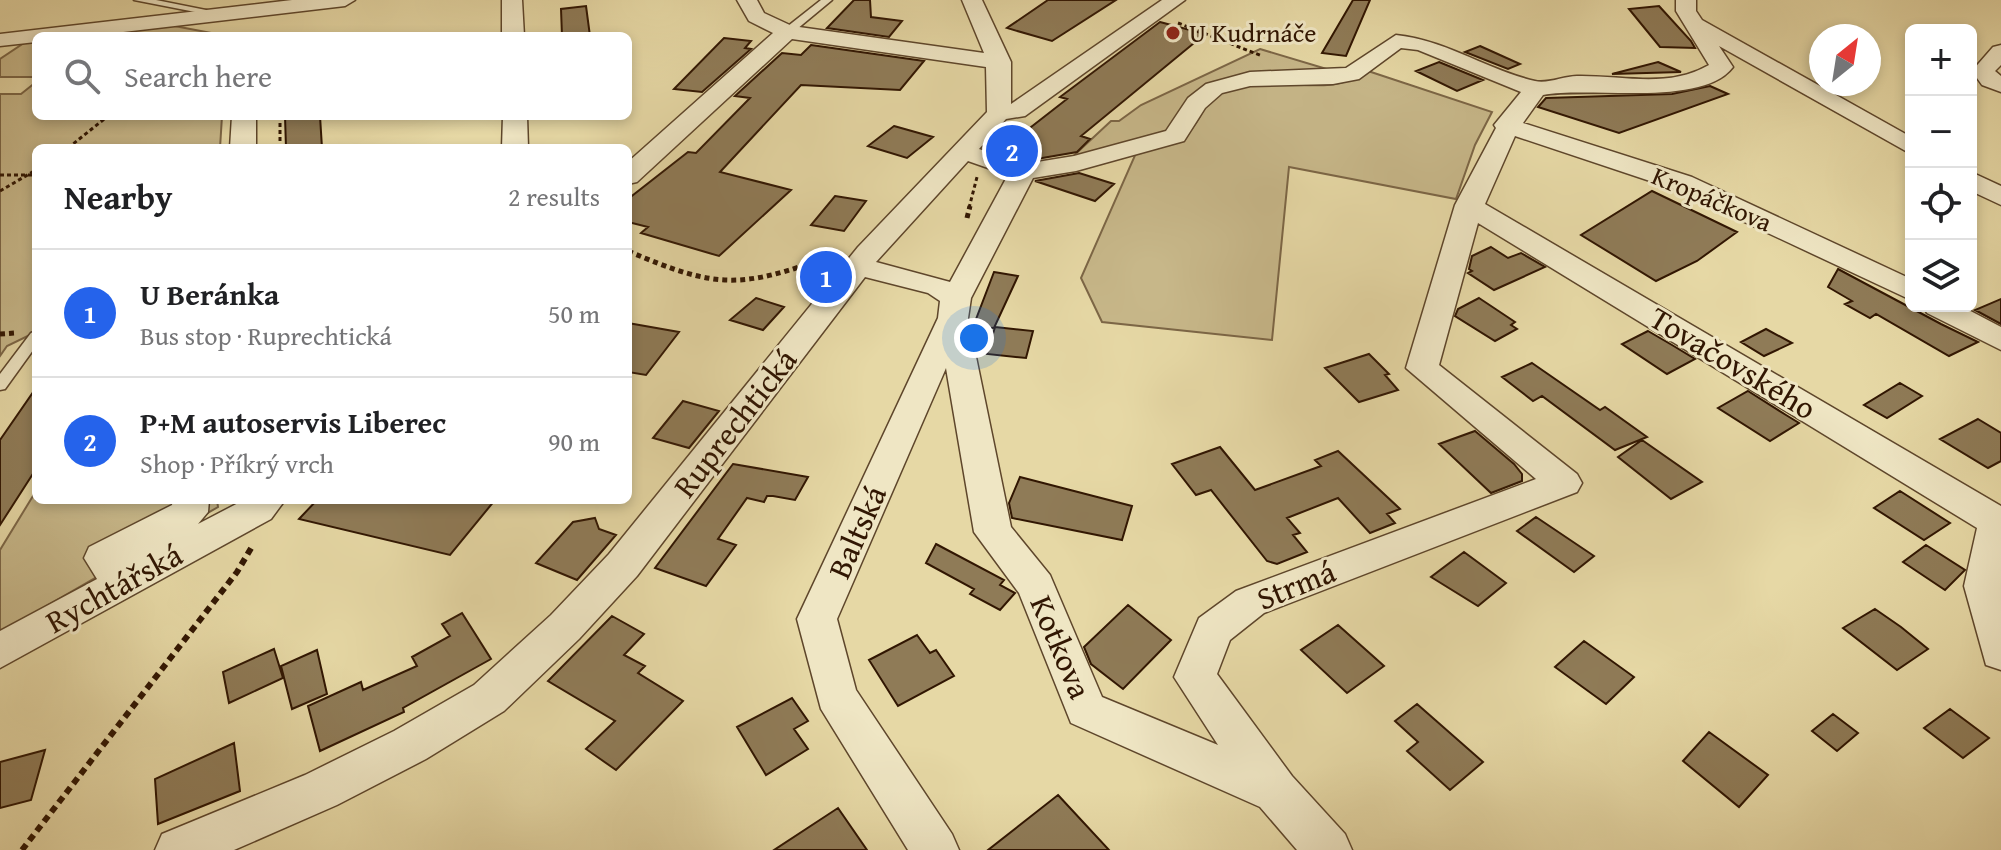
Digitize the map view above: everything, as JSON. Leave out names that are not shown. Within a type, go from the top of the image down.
[{"type":"street","points":[[43,32],[345,0]]},
{"type":"street","points":[[512,0],[513,32]]},
{"type":"street","points":[[747,0],[756,17],[787,32],[1000,62]]},
{"type":"street","points":[[972,0],[991,36],[1000,62],[999,113]]},
{"type":"street","name":"Ruprechtická","points":[[179,850],[321,790],[410,745],[489,698],[565,627],[623,565],[848,260],[965,152],[999,113],[1017,111],[1175,0]]},
{"type":"street","points":[[1690,11],[1766,65],[1905,144]]},
{"type":"street","points":[[1690,11],[1722,67]]},
{"type":"street","points":[[172,19],[234,32]]},
{"type":"street","points":[[632,172],[787,32]]},
{"type":"street","points":[[5,37],[32,33]]},
{"type":"street","points":[[965,152],[1023,172],[1076,163],[1175,136],[1199,99],[1225,83],[1266,78],[1317,81],[1355,74],[1396,41],[1422,44],[1535,89],[1580,82],[1664,88],[1702,81],[1722,67],[1766,65]]},
{"type":"street","points":[[2001,52],[1983,71],[1990,80],[2001,85]]},
{"type":"street","points":[[1468,205],[1506,125],[1535,89]]},
{"type":"street","points":[[243,144],[244,120]]},
{"type":"street","points":[[515,120],[515,144]]},
{"type":"street","name":"Kropáčkova","points":[[1506,125],[1683,183],[1866,266],[1905,288]]},
{"type":"street","name":"Baltská","points":[[935,850],[836,696],[817,619],[954,308],[1023,172]]},
{"type":"street","points":[[1977,183],[2001,197]]},
{"type":"street","name":"Strmá","points":[[1276,792],[1195,677],[1213,630],[1250,602],[1564,483],[1422,368],[1468,205]]},
{"type":"street","name":"Tovačovského","points":[[1468,205],[1999,521]]},
{"type":"street","points":[[848,260],[938,287],[954,308]]},
{"type":"street","name":"Kotkova","points":[[954,308],[993,532],[1036,586],[1086,710],[1276,792],[1328,850]]},
{"type":"street","points":[[1949,312],[2001,340]]},
{"type":"street","points":[[123,583],[103,558],[190,512],[191,504]]},
{"type":"street","name":"Rychtářská","points":[[0,651],[260,512]]},
{"type":"street","points":[[1999,521],[1984,586],[2001,653]]},
{"type":"lane","points":[[139,0],[221,14]]},
{"type":"lane","points":[[787,32],[827,0]]},
{"type":"lane","points":[[0,385],[32,341]]},
{"type":"path","points":[[1190,27],[1317,81]]},
{"type":"path","points":[[73,144],[103,120]]},
{"type":"path","points":[[280,120],[280,144]]},
{"type":"path","points":[[0,175],[32,174]]},
{"type":"path","points":[[0,191],[27,175]]},
{"type":"path","points":[[632,253],[703,280],[729,283],[848,260]]},
{"type":"path","points":[[22,850],[237,572],[260,512]]},
{"type":"shaded area","points":[[164,24],[206,32],[94,32]]},
{"type":"shaded area","points":[[32,39],[32,77],[0,77],[0,59]]},
{"type":"shaded area","points":[[1260,49],[1340,73],[1226,81],[1176,128],[1161,137],[1068,161],[1111,121],[1119,121],[1141,105]]},
{"type":"shaded area","points":[[1368,71],[1492,112],[1475,145],[1456,199],[1289,167],[1272,340],[1102,322],[1081,278],[1136,153],[1184,135],[1196,123],[1211,99],[1229,89],[1264,83],[1335,84],[1352,80]]},
{"type":"shaded area","points":[[32,85],[32,120],[222,120],[220,144],[32,144],[32,334],[7,346],[0,356],[0,94],[21,94]]},
{"type":"shaded area","points":[[32,498],[32,504],[218,504],[218,507],[0,633],[0,550]]},
{"type":"building","points":[[854,0],[870,0],[871,17],[902,21],[889,37],[827,28]]},
{"type":"building","points":[[1048,0],[1116,0],[1052,41],[1007,28]]},
{"type":"building","points":[[1353,0],[1370,0],[1346,56],[1322,53]]},
{"type":"building","points":[[586,6],[589,32],[562,32],[561,9]]},
{"type":"building","points":[[1659,6],[1695,48],[1660,47],[1629,9]]},
{"type":"building","points":[[1160,22],[1205,34],[1081,136],[1090,139],[1077,152],[1025,161],[999,152],[1067,99],[1060,97]]},
{"type":"building","points":[[724,38],[751,41],[745,48],[751,49],[702,92],[674,89]]},
{"type":"building","points":[[811,45],[924,61],[900,90],[801,85],[720,172],[791,190],[719,256],[641,233],[648,227],[632,223],[632,196],[688,152],[696,153],[750,98],[735,96],[782,53],[801,55]]},
{"type":"building","points":[[1480,46],[1520,64],[1508,69],[1465,52]]},
{"type":"building","points":[[1439,62],[1483,80],[1457,91],[1416,71]]},
{"type":"building","points":[[1658,62],[1681,72],[1612,74]]},
{"type":"building","points":[[1710,86],[1728,94],[1619,133],[1538,107],[1546,98],[1672,94]]},
{"type":"building","points":[[285,120],[320,120],[322,144],[286,144]]},
{"type":"building","points":[[894,126],[933,137],[907,158],[868,146]]},
{"type":"building","points":[[1079,173],[1114,184],[1095,201],[1035,181]]},
{"type":"building","points":[[1652,191],[1737,232],[1697,261],[1656,281],[1581,235]]},
{"type":"building","points":[[835,196],[866,201],[844,231],[811,225]]},
{"type":"building","points":[[1491,247],[1508,258],[1521,253],[1545,267],[1494,290],[1468,273],[1472,271],[1469,269],[1472,256]]},
{"type":"building","points":[[1838,269],[1905,305],[1905,312],[1919,312],[1978,342],[1949,356],[1876,314],[1870,318],[1845,304],[1852,301],[1828,287]]},
{"type":"building","points":[[994,272],[1018,276],[994,328],[973,327]]},
{"type":"building","points":[[756,298],[784,307],[763,330],[730,320]]},
{"type":"building","points":[[1479,298],[1515,322],[1511,325],[1517,329],[1495,341],[1455,316],[1458,309]]},
{"type":"building","points":[[2001,299],[2001,324],[1977,311]]},
{"type":"building","points":[[632,324],[679,332],[646,375],[632,373]]},
{"type":"building","points":[[995,327],[1033,331],[1026,358],[987,354]]},
{"type":"building","points":[[1766,329],[1792,343],[1764,356],[1741,342]]},
{"type":"building","points":[[1648,331],[1695,359],[1667,374],[1622,344]]},
{"type":"building","points":[[1369,354],[1389,374],[1385,375],[1398,390],[1359,402],[1325,368]]},
{"type":"building","points":[[1532,363],[1600,410],[1605,407],[1647,437],[1615,450],[1542,396],[1533,401],[1502,377]]},
{"type":"building","points":[[1900,383],[1922,396],[1887,418],[1864,405]]},
{"type":"building","points":[[1748,391],[1799,423],[1770,441],[1718,408]]},
{"type":"building","points":[[32,394],[32,475],[0,525],[0,440]]},
{"type":"building","points":[[683,401],[719,411],[689,448],[653,438]]},
{"type":"building","points":[[1978,419],[2001,433],[2001,461],[1988,468],[1940,439]]},
{"type":"building","points":[[1475,431],[1514,464],[1522,474],[1522,481],[1491,493],[1439,444]]},
{"type":"building","points":[[1642,440],[1702,482],[1671,499],[1618,457]]},
{"type":"building","points":[[1220,447],[1255,490],[1321,466],[1315,460],[1338,451],[1400,509],[1387,514],[1395,523],[1370,533],[1338,498],[1287,518],[1300,533],[1293,535],[1307,552],[1277,564],[1267,561],[1211,490],[1196,495],[1172,464]]},
{"type":"building","points":[[733,464],[808,477],[795,500],[767,496],[764,502],[747,498],[718,539],[736,545],[706,586],[655,568]]},
{"type":"building","points":[[1020,477],[1132,506],[1122,540],[1012,518],[1009,503]]},
{"type":"building","points":[[1900,491],[1950,523],[1924,540],[1874,508]]},
{"type":"building","points":[[313,504],[492,504],[450,555],[299,519]]},
{"type":"building","points":[[1536,517],[1594,556],[1574,572],[1517,531]]},
{"type":"building","points":[[595,518],[599,529],[616,535],[577,580],[536,563],[573,522]]},
{"type":"building","points":[[936,544],[1004,580],[1000,585],[1015,593],[1000,610],[970,594],[974,589],[926,563]]},
{"type":"building","points":[[1926,545],[1965,570],[1945,590],[1903,562]]},
{"type":"building","points":[[1464,552],[1506,583],[1478,606],[1431,577]]},
{"type":"building","points":[[1128,605],[1171,640],[1123,689],[1091,664],[1084,647]]},
{"type":"building","points":[[1875,609],[1928,649],[1897,670],[1843,628]]},
{"type":"building","points":[[462,613],[491,659],[403,708],[404,712],[320,751],[308,706],[361,682],[363,690],[417,666],[412,657],[450,636],[442,624]]},
{"type":"building","points":[[612,616],[644,634],[624,655],[645,666],[638,673],[683,701],[616,770],[586,749],[615,721],[548,681]]},
{"type":"building","points":[[1338,625],[1384,666],[1347,693],[1301,650]]},
{"type":"building","points":[[917,635],[930,653],[936,650],[954,676],[898,706],[869,660]]},
{"type":"building","points":[[1584,641],[1634,677],[1606,704],[1555,667]]},
{"type":"building","points":[[274,649],[283,678],[229,703],[223,672]]},
{"type":"building","points":[[317,650],[327,694],[292,709],[281,666]]},
{"type":"building","points":[[792,698],[808,721],[794,729],[808,749],[766,775],[737,727]]},
{"type":"building","points":[[1417,704],[1483,762],[1450,790],[1407,751],[1418,742],[1395,721]]},
{"type":"building","points":[[1950,709],[1989,738],[1963,758],[1924,728]]},
{"type":"building","points":[[1833,714],[1858,733],[1837,751],[1812,731]]},
{"type":"building","points":[[1709,732],[1768,775],[1739,807],[1683,761]]},
{"type":"building","points":[[234,743],[240,791],[158,824],[155,779]]},
{"type":"building","points":[[45,750],[31,800],[0,808],[0,762]]},
{"type":"building","points":[[1058,795],[1109,850],[988,850]]},
{"type":"building","points":[[838,808],[867,850],[774,850]]},
{"type":"place","name":"U Kudrnáče","points":[[1173,33]]},
{"type":"place","name":"P+M autoservis Liberec","points":[[1012,151]]},
{"type":"place","name":"U Beránka","points":[[826,277]]}]
